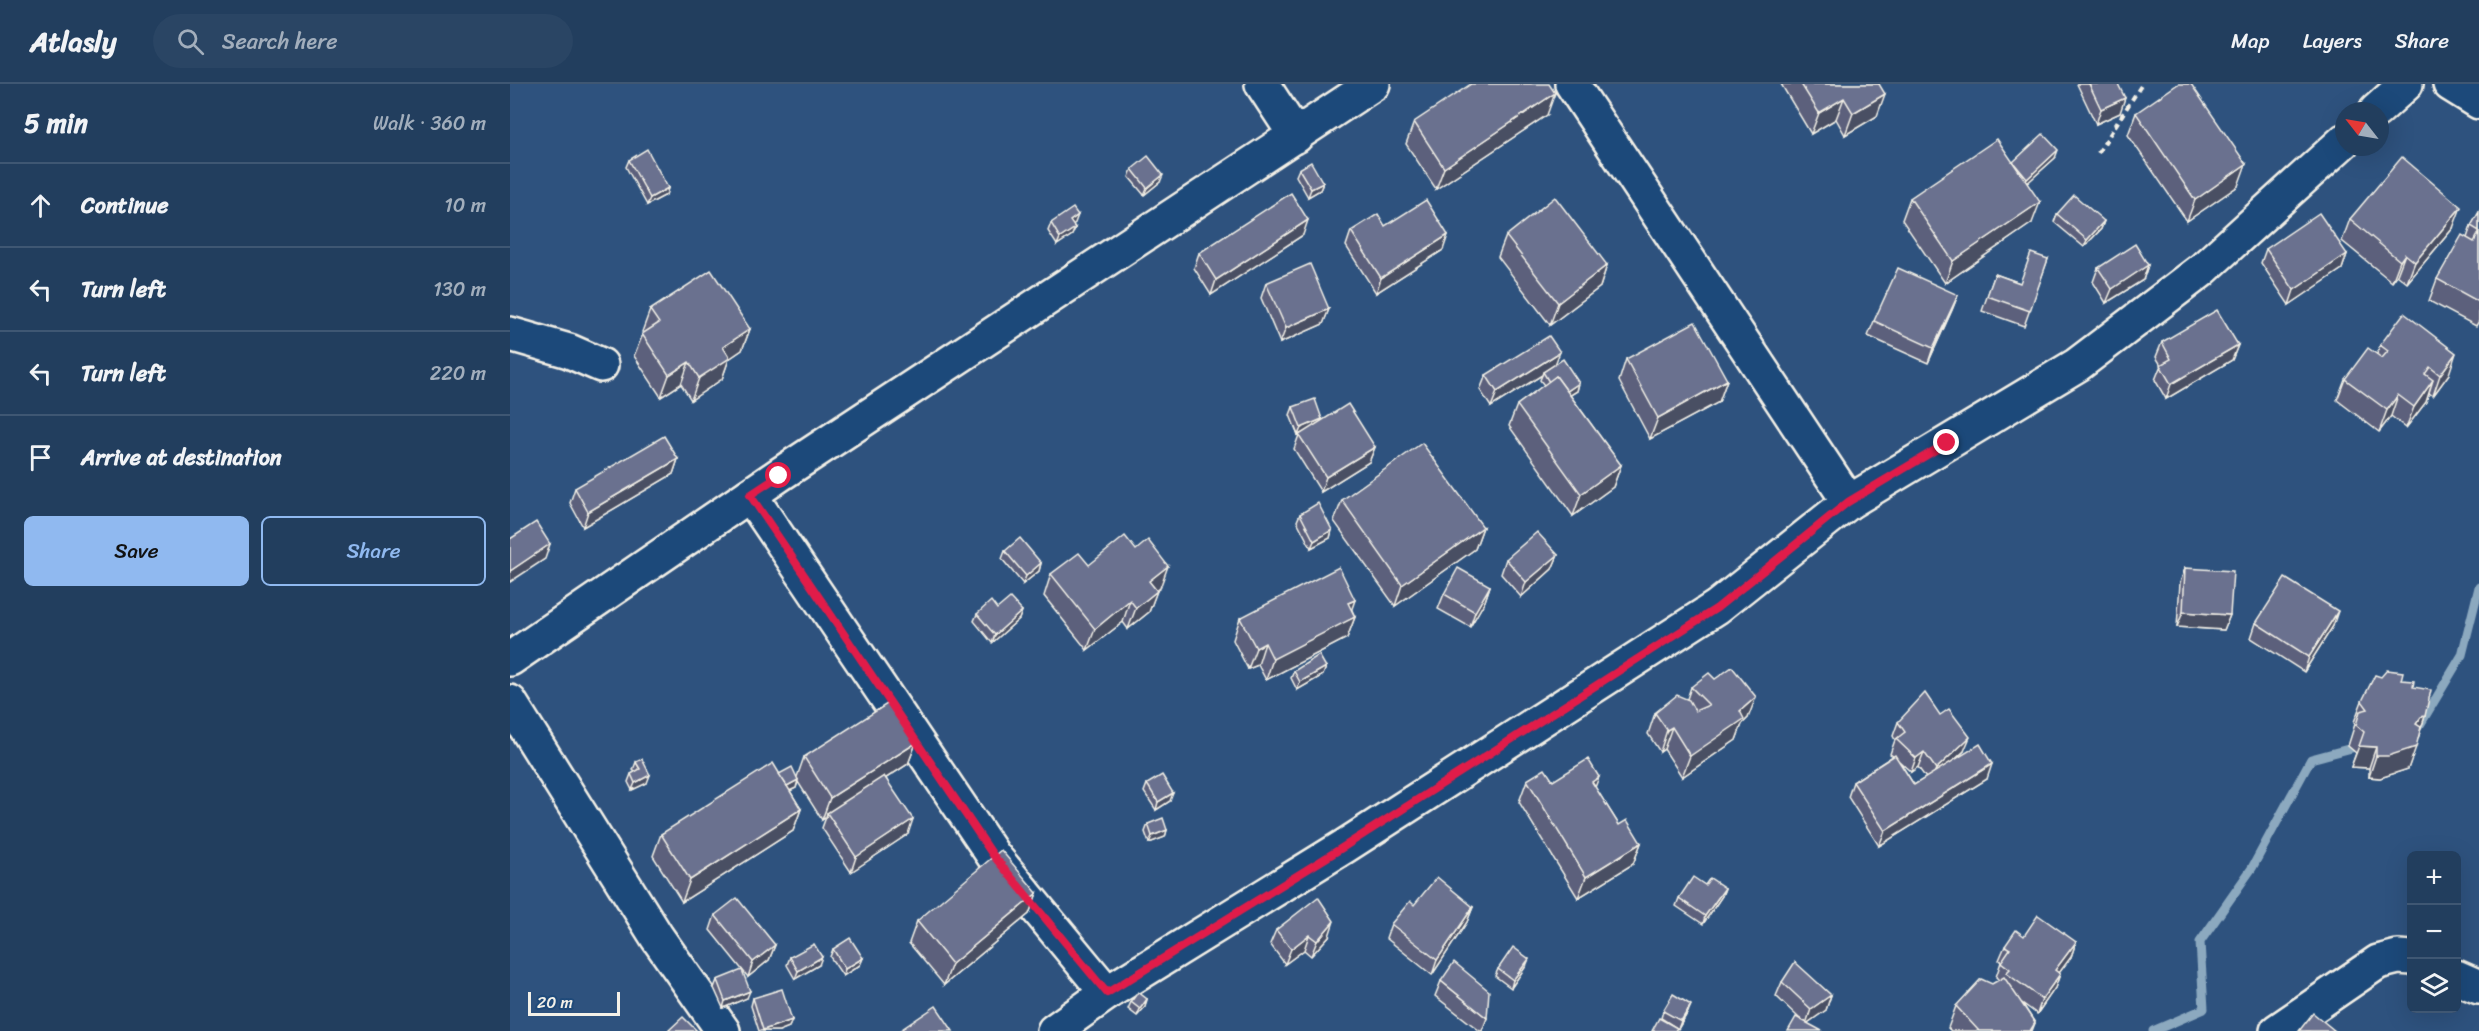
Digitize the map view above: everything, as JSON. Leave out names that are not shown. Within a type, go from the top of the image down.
[{"type":"street","points":[[1262,84],[1296,136]]},
{"type":"street","points":[[510,659],[750,495],[1373,84]]},
{"type":"street","points":[[1572,84],[1848,502]]},
{"type":"street","points":[[2386,102],[2406,84]]},
{"type":"street","points":[[2450,84],[2479,102]]},
{"type":"street","points":[[1054,1031],[1107,993],[1345,846],[1717,608],[1848,502],[2077,365],[2202,270],[2335,149]]},
{"type":"street","points":[[510,334],[569,351],[601,364]]},
{"type":"street","points":[[750,495],[993,855],[1107,993]]},
{"type":"street","points":[[510,702],[657,937],[723,1031]]},
{"type":"street","points":[[2277,1031],[2378,962],[2398,957],[2407,958]]},
{"type":"street","points":[[2461,979],[2479,987]]},
{"type":"path","points":[[2098,153],[2142,84]]},
{"type":"building","points":[[1471,84],[1549,84],[1555,93],[1444,168],[1414,122]]},
{"type":"building","points":[[1801,84],[1879,84],[1885,94],[1853,113],[1844,98],[1819,113]]},
{"type":"building","points":[[2089,84],[2118,84],[2125,98],[2101,109]]},
{"type":"building","points":[[2178,84],[2191,84],[2246,164],[2195,200],[2136,113]]},
{"type":"building","points":[[2043,134],[2058,150],[2027,179],[2013,162]]},
{"type":"building","points":[[1997,139],[2040,202],[1953,261],[1910,198]]},
{"type":"building","points":[[647,149],[668,188],[650,198],[629,160]]},
{"type":"building","points":[[1148,156],[1163,175],[1147,188],[1132,169]]},
{"type":"building","points":[[2402,157],[2461,207],[2415,262],[2405,254],[2400,261],[2350,219]]},
{"type":"building","points":[[1311,162],[1323,183],[1311,189],[1299,169]]},
{"type":"building","points":[[1291,193],[1308,220],[1216,280],[1199,253]]},
{"type":"building","points":[[2074,195],[2104,221],[2087,240],[2057,214]]},
{"type":"building","points":[[1555,197],[1607,265],[1558,303],[1506,236]]},
{"type":"building","points":[[1426,200],[1448,235],[1381,278],[1351,231],[1378,214],[1385,226]]},
{"type":"building","points":[[1073,208],[1078,215],[1070,221],[1075,228],[1060,238],[1051,223]]},
{"type":"building","points":[[2479,212],[2479,231],[2471,226]]},
{"type":"building","points":[[2319,213],[2347,254],[2294,290],[2266,249]]},
{"type":"building","points":[[2479,233],[2479,302],[2437,279],[2462,235],[2474,242]]},
{"type":"building","points":[[2135,244],[2148,265],[2112,289],[2098,268]]},
{"type":"building","points":[[2031,253],[2048,259],[2030,311],[1987,296],[1995,274],[2020,283]]},
{"type":"building","points":[[1310,264],[1329,309],[1286,328],[1266,283]]},
{"type":"building","points":[[1898,268],[1958,295],[1933,348],[1874,321]]},
{"type":"building","points":[[711,270],[750,329],[723,347],[730,358],[699,378],[689,362],[669,375],[642,334],[659,323],[650,310]]},
{"type":"building","points":[[2217,310],[2238,345],[2171,384],[2160,365],[2171,359],[2162,342]]},
{"type":"building","points":[[2404,313],[2456,353],[2440,375],[2430,367],[2425,374],[2433,380],[2414,407],[2398,395],[2387,410],[2345,379],[2368,348],[2382,358],[2388,351],[2380,345]]},
{"type":"building","points":[[1695,322],[1727,380],[1658,418],[1626,359]]},
{"type":"building","points":[[1549,336],[1560,352],[1497,392],[1486,375]]},
{"type":"building","points":[[1563,359],[1579,383],[1567,391],[1556,376],[1549,382],[1543,372]]},
{"type":"building","points":[[1556,376],[1621,465],[1581,494],[1517,405]]},
{"type":"building","points":[[1315,399],[1322,419],[1301,428],[1293,407]]},
{"type":"building","points":[[1348,404],[1375,447],[1326,477],[1299,435]]},
{"type":"building","points":[[664,436],[678,459],[588,512],[575,488]]},
{"type":"building","points":[[1422,443],[1483,527],[1402,585],[1342,500]]},
{"type":"building","points":[[1318,503],[1332,530],[1314,541],[1300,514]]},
{"type":"building","points":[[536,522],[550,544],[510,571],[510,539]]},
{"type":"building","points":[[1537,532],[1558,555],[1526,582],[1506,559]]},
{"type":"building","points":[[1125,536],[1136,550],[1148,540],[1168,566],[1149,581],[1157,591],[1136,608],[1130,600],[1095,629],[1051,574],[1079,553],[1089,565]]},
{"type":"building","points":[[1020,538],[1041,563],[1026,576],[1005,551]]},
{"type":"building","points":[[1339,567],[1355,600],[1348,603],[1355,617],[1273,659],[1265,643],[1256,648],[1240,618]]},
{"type":"building","points":[[1458,568],[1490,586],[1475,612],[1444,594]]},
{"type":"building","points":[[2185,568],[2233,571],[2230,615],[2183,612]]},
{"type":"building","points":[[2285,578],[2338,611],[2309,657],[2256,623]]},
{"type":"building","points":[[1010,598],[1022,611],[995,635],[977,614],[991,601],[997,609]]},
{"type":"building","points":[[1319,655],[1326,667],[1300,682],[1294,671]]},
{"type":"building","points":[[1732,667],[1756,697],[1740,711],[1744,719],[1690,756],[1672,727],[1667,730],[1655,713],[1677,695],[1689,700],[1695,711],[1709,705],[1691,687],[1709,673],[1715,679]]},
{"type":"building","points":[[2387,670],[2403,672],[2401,680],[2414,681],[2413,687],[2431,690],[2425,716],[2421,717],[2416,724],[2421,727],[2416,747],[2388,756],[2376,756],[2376,747],[2359,746],[2364,732],[2356,725],[2360,711],[2368,709],[2362,701],[2375,675],[2381,677]]},
{"type":"building","points":[[1925,693],[1940,715],[1949,709],[1970,737],[1936,769],[1924,752],[1916,758],[1896,739],[1905,732],[1898,722]]},
{"type":"building","points":[[890,702],[916,743],[830,798],[804,757]]},
{"type":"building","points":[[1980,744],[1992,764],[1885,831],[1853,782],[1895,755],[1914,785]]},
{"type":"building","points":[[642,759],[650,775],[635,783],[631,774],[640,769],[636,762]]},
{"type":"building","points":[[1588,759],[1599,777],[1592,782],[1619,825],[1627,820],[1641,843],[1586,877],[1527,780],[1545,769],[1553,781]]},
{"type":"building","points":[[773,763],[801,809],[690,880],[661,834]]},
{"type":"building","points":[[792,767],[798,780],[787,786],[779,774]]},
{"type":"building","points":[[1162,775],[1173,793],[1158,802],[1147,784]]},
{"type":"building","points":[[884,776],[913,819],[856,857],[827,813]]},
{"type":"building","points":[[1163,818],[1167,830],[1152,836],[1148,824]]},
{"type":"building","points":[[1001,850],[1037,893],[952,964],[917,921]]},
{"type":"building","points":[[1437,877],[1473,907],[1437,960],[1391,924],[1410,901],[1414,905]]},
{"type":"building","points":[[1693,877],[1705,885],[1710,878],[1725,888],[1705,916],[1679,898]]},
{"type":"building","points":[[1318,897],[1334,921],[1317,941],[1309,935],[1291,949],[1276,930]]},
{"type":"building","points":[[737,898],[775,945],[753,962],[715,915]]},
{"type":"building","points":[[2038,915],[2076,942],[2055,970],[2060,974],[2042,999],[2006,973],[2010,969],[2001,962],[2010,949],[2005,946],[2016,930],[2024,936]]},
{"type":"building","points":[[850,938],[863,958],[845,969],[833,949]]},
{"type":"building","points":[[814,944],[822,957],[798,971],[790,957]]},
{"type":"building","points":[[1513,947],[1529,959],[1513,980],[1498,969]]},
{"type":"building","points":[[1454,962],[1489,991],[1487,1018],[1441,981]]},
{"type":"building","points":[[1795,962],[1831,995],[1811,1009],[1782,982]]},
{"type":"building","points":[[742,970],[750,991],[725,1001],[717,980]]},
{"type":"building","points":[[2004,977],[2035,1023],[2030,1031],[1979,1031],[1956,1006],[1981,979],[1992,984]]},
{"type":"building","points":[[782,989],[792,1020],[763,1030],[753,998]]},
{"type":"building","points":[[1138,992],[1147,999],[1140,1009],[1131,1002]]},
{"type":"building","points":[[1673,994],[1691,1005],[1681,1021],[1663,1011]]},
{"type":"building","points":[[936,1006],[953,1031],[899,1031]]},
{"type":"building","points":[[2313,1013],[2335,1031],[2299,1031]]},
{"type":"building","points":[[683,1017],[697,1031],[668,1031]]},
{"type":"building","points":[[1796,1017],[1822,1031],[1788,1031]]},
{"type":"building","points":[[1659,1018],[1677,1028],[1675,1031],[1652,1031]]},
{"type":"waterway","points":[[2420,725],[2462,655],[2479,587]]},
{"type":"waterway","points":[[2153,1031],[2204,1009],[2200,942],[2252,868],[2311,759],[2363,745]]},
{"type":"route","points":[[779,476],[750,495],[993,855],[1107,993],[1345,846],[1717,608],[1848,502],[1947,443]]}]
